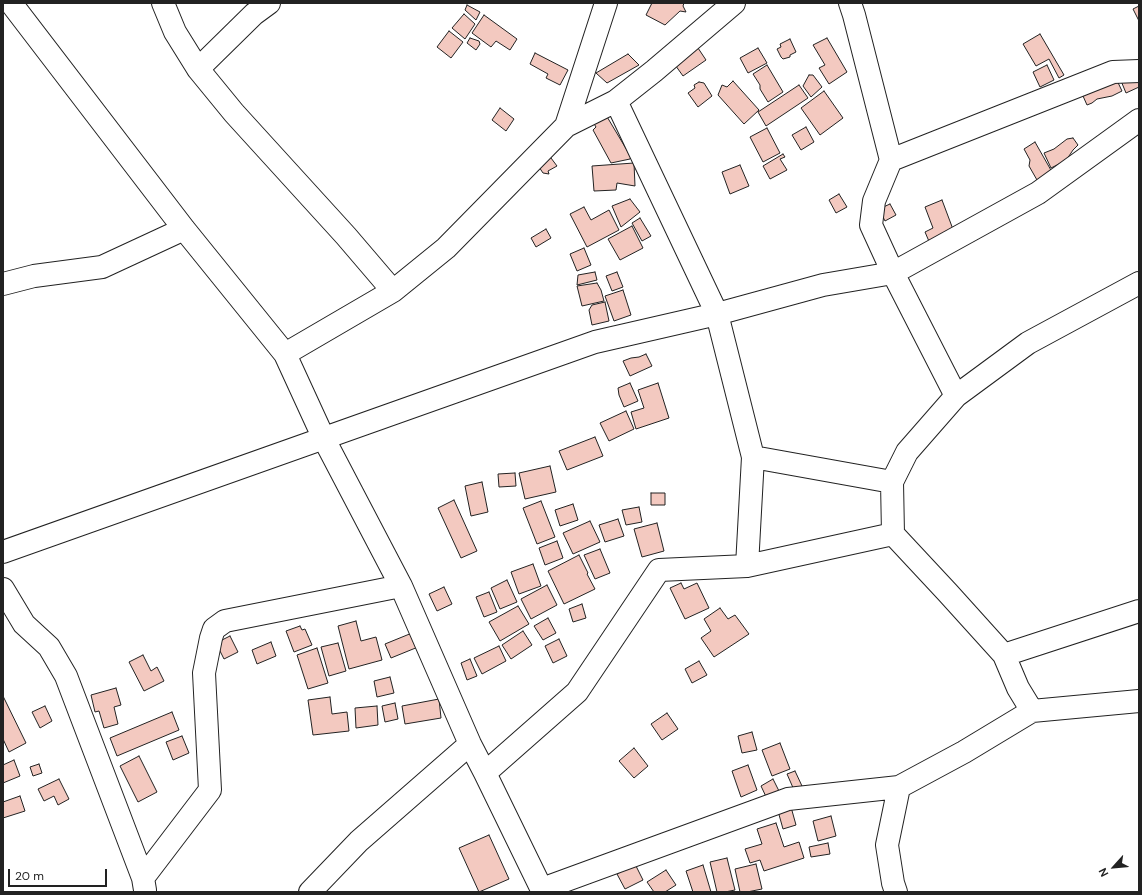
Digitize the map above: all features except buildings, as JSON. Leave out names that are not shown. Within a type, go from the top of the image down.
[{"type":"street","points":[[11,3],[184,229],[285,354],[324,438],[401,586],[470,744],[543,891],[788,800],[899,787],[964,752],[1032,711],[1139,701]]},
{"type":"street","points":[[163,3],[175,32],[198,69],[234,113],[346,236],[393,291]]},
{"type":"street","points":[[198,69],[254,14],[269,3]]},
{"type":"street","points":[[566,126],[606,3]]},
{"type":"street","points":[[285,354],[393,291],[446,248],[566,126],[616,101],[734,3]]},
{"type":"street","points":[[850,3],[891,160],[874,201],[871,225],[893,273],[956,396]]},
{"type":"street","points":[[891,160],[1113,72],[1139,72]]},
{"type":"street","points":[[616,101],[717,314],[753,457],[747,566]]},
{"type":"street","points":[[3,550],[596,342],[717,314],[824,285],[893,273],[1038,193],[1139,120]]},
{"type":"street","points":[[3,284],[34,276],[102,267],[184,229]]},
{"type":"street","points":[[1032,711],[1018,688],[1004,655],[893,534],[892,482],[907,452],[956,396],[1028,343],[1139,284]]},
{"type":"street","points":[[753,457],[892,482]]},
{"type":"street","points":[[485,773],[578,692],[659,570],[747,566],[893,534]]},
{"type":"street","points":[[144,885],[210,790],[204,673],[214,629],[225,621],[401,586]]},
{"type":"street","points":[[3,589],[24,624],[49,647],[66,676],[144,885]]},
{"type":"street","points":[[1004,655],[1139,611]]},
{"type":"street","points":[[310,892],[360,841],[470,744]]},
{"type":"street","points":[[896,892],[893,883],[887,845],[899,787]]}]
